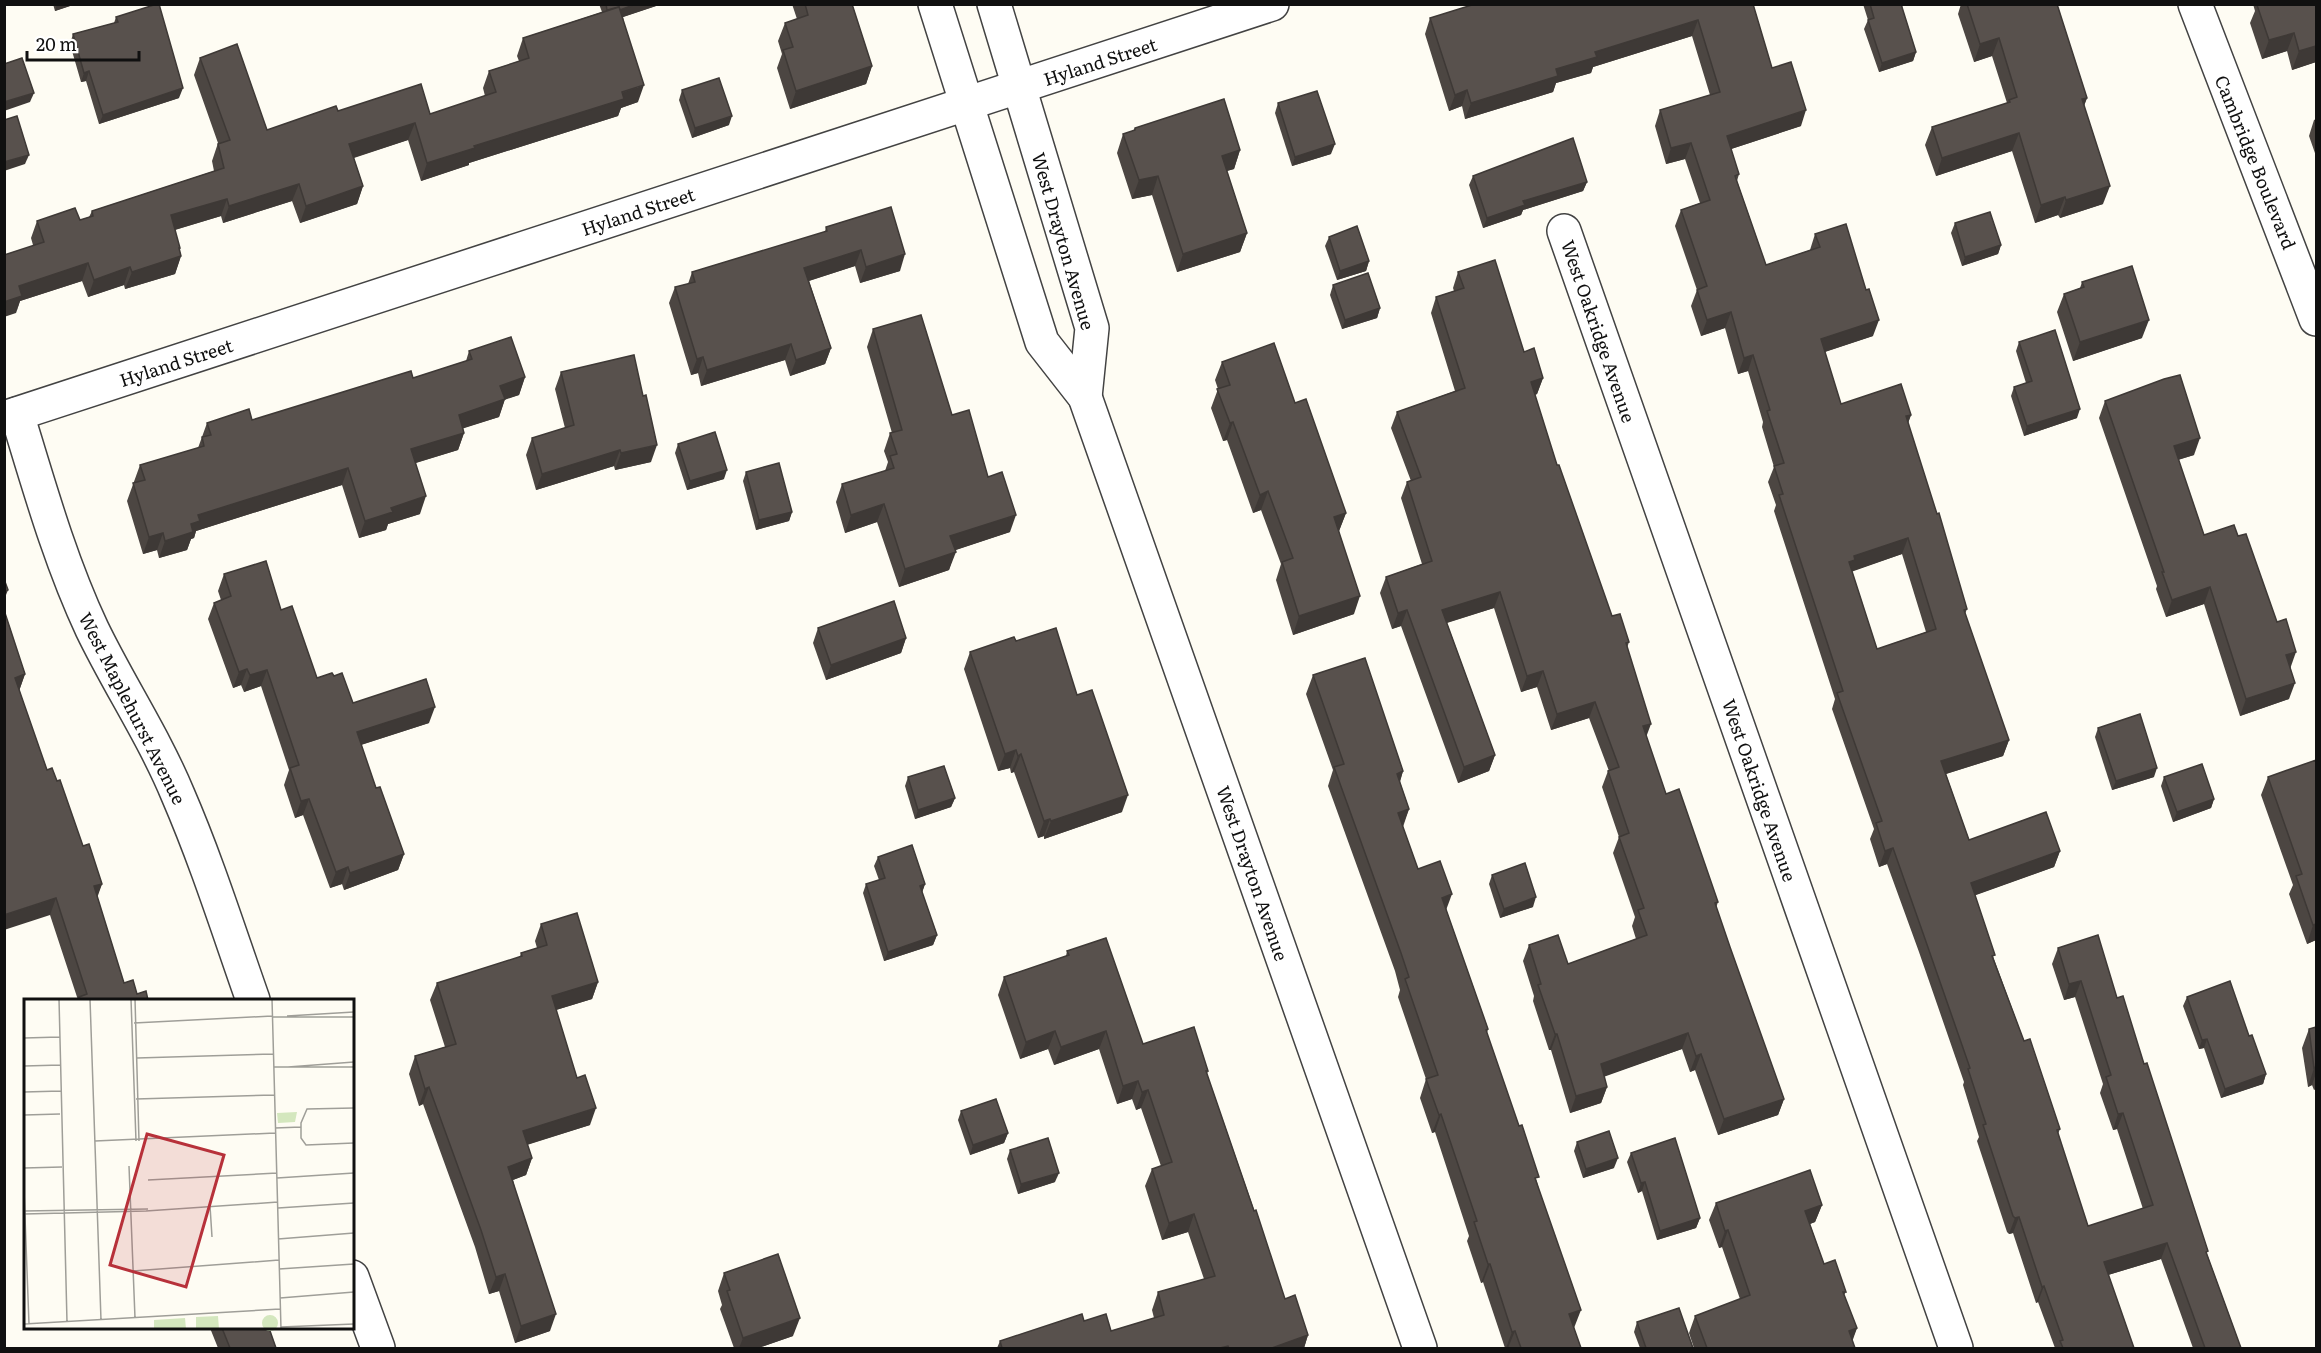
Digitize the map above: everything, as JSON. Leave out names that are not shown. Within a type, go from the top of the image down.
[{"type":"street","name":"West Drayton Avenue","points":[[934,4],[1042,342],[1085,397],[1420,1348]]},
{"type":"street","name":"West Drayton Avenue","points":[[994,4],[1092,328],[1085,397]]},
{"type":"street","name":"Hyland Street","points":[[11,416],[1272,4]]},
{"type":"street","name":"Cambridge Boulevard","points":[[2195,4],[2316,319]]},
{"type":"street","name":"West Oakridge Avenue","points":[[1564,231],[1956,1348]]},
{"type":"street","name":"West Maplehurst Avenue","points":[[11,416],[72,582],[93,630],[152,738],[178,793],[199,844],[253,999]]},
{"type":"street","points":[[354,1282],[378,1348]]},
{"type":"building","points":[[159,4],[183,88],[103,115],[89,71],[84,73],[73,34],[118,22],[116,17]]},
{"type":"building","points":[[606,4],[636,4],[620,10],[619,7],[607,10]]},
{"type":"building","points":[[805,4],[852,4],[872,66],[796,91],[783,50],[793,47],[785,23],[808,15]]},
{"type":"building","points":[[1475,4],[1753,4],[1772,68],[1791,62],[1806,110],[1727,136],[1739,174],[1735,176],[1766,265],[1820,247],[1815,234],[1846,224],[1866,290],[1869,289],[1879,320],[1821,339],[1841,404],[1901,384],[1911,415],[1906,416],[1937,514],[1939,513],[1967,609],[1964,610],[2009,740],[1941,761],[1969,840],[2046,812],[2060,851],[1971,883],[1995,955],[1992,956],[2024,1041],[2030,1039],[2060,1129],[2057,1130],[2088,1226],[2153,1205],[2123,1113],[2118,1114],[2106,1077],[2111,1075],[2081,981],[2069,984],[2058,948],[2098,935],[2117,998],[2123,996],[2144,1064],[2147,1063],[2208,1251],[2206,1252],[2241,1348],[2205,1348],[2167,1243],[2104,1262],[2134,1348],[2063,1348],[2060,1341],[2063,1340],[2044,1286],[2042,1287],[2019,1217],[2013,1216],[1983,1125],[1986,1124],[1968,1069],[1970,1068],[1893,848],[1885,851],[1876,823],[1882,821],[1837,693],[1843,691],[1779,495],[1783,494],[1774,466],[1784,463],[1767,411],[1770,410],[1753,355],[1744,358],[1731,312],[1707,320],[1697,290],[1707,286],[1681,210],[1710,200],[1691,143],[1671,148],[1660,110],[1720,92],[1698,20],[1595,52],[1597,57],[1556,69],[1558,76],[1471,103],[1467,90],[1455,95],[1430,18]],"holes":[[[1908,538],[1936,629],[1877,649],[1849,562],[1855,560],[1854,556]]]},
{"type":"building","points":[[1870,4],[1901,4],[1916,52],[1882,63],[1868,20],[1874,18]]},
{"type":"building","points":[[1967,4],[2057,4],[2087,98],[2082,99],[2110,186],[2066,200],[2065,197],[2041,205],[2019,133],[1942,158],[1932,127],[2010,102],[2009,100],[2017,97],[1999,38],[1980,44]]},
{"type":"building","points":[[2316,4],[2316,46],[2299,51],[2294,33],[2269,40],[2257,5]]},
{"type":"building","points":[[619,7],[644,85],[622,92],[624,99],[427,163],[415,123],[349,144],[363,186],[306,206],[299,184],[229,206],[227,199],[171,215],[181,256],[132,272],[130,267],[94,280],[88,263],[19,286],[22,296],[4,302],[4,255],[44,242],[37,221],[75,208],[80,220],[93,216],[92,211],[224,168],[218,144],[230,140],[200,58],[237,44],[267,130],[336,106],[338,111],[421,84],[430,114],[496,92],[489,71],[529,58],[523,38]]},
{"type":"building","points":[[22,58],[34,93],[4,102],[4,64]]},
{"type":"building","points":[[719,78],[732,116],[695,128],[682,90]]},
{"type":"building","points":[[1317,91],[1335,144],[1295,157],[1278,103]]},
{"type":"building","points":[[1224,99],[1240,150],[1222,156],[1247,233],[1183,254],[1158,176],[1139,180],[1123,134]]},
{"type":"building","points":[[17,116],[29,155],[4,162],[4,120]]},
{"type":"building","points":[[1573,138],[1587,182],[1523,201],[1525,205],[1487,218],[1473,176]]},
{"type":"building","points":[[891,207],[905,254],[866,267],[861,250],[804,268],[831,348],[796,360],[791,344],[707,370],[703,357],[697,359],[675,287],[695,282],[692,272],[827,231],[826,227]]},
{"type":"building","points":[[1990,212],[2001,245],[1965,257],[1955,223]]},
{"type":"building","points":[[1357,226],[1369,261],[1340,271],[1329,237]]},
{"type":"building","points":[[1495,260],[1524,352],[1534,348],[1543,378],[1531,382],[1557,465],[1559,465],[1612,616],[1620,614],[1629,642],[1626,643],[1651,724],[1643,726],[1666,794],[1679,789],[1718,902],[1715,903],[1784,1099],[1724,1119],[1701,1054],[1696,1056],[1688,1033],[1601,1064],[1607,1087],[1576,1096],[1557,1034],[1555,1034],[1538,985],[1541,984],[1529,945],[1558,935],[1568,964],[1647,935],[1638,910],[1644,908],[1619,837],[1629,833],[1608,771],[1619,767],[1595,702],[1557,714],[1543,671],[1527,676],[1500,592],[1442,610],[1495,755],[1464,767],[1407,610],[1398,613],[1386,577],[1432,561],[1407,482],[1421,477],[1397,412],[1465,388],[1436,297],[1464,288],[1458,272]]},
{"type":"building","points":[[2132,266],[2149,320],[2080,342],[2064,294],[2084,287],[2082,282]]},
{"type":"building","points":[[1368,273],[1380,308],[1345,320],[1333,285]]},
{"type":"building","points":[[921,315],[952,415],[969,410],[988,477],[1002,472],[1016,515],[950,536],[956,552],[905,569],[884,504],[851,515],[842,484],[894,468],[890,456],[897,454],[890,433],[902,430],[873,329]]},
{"type":"building","points":[[2055,330],[2080,409],[2027,426],[2014,387],[2032,381],[2019,342]]},
{"type":"building","points":[[511,337],[525,377],[500,386],[505,399],[459,415],[464,433],[411,449],[426,496],[391,508],[393,512],[365,521],[348,468],[198,515],[200,521],[191,524],[193,532],[165,541],[163,533],[149,537],[133,483],[145,480],[140,465],[204,446],[202,437],[211,435],[207,423],[249,409],[252,420],[411,371],[413,378],[472,359],[469,351]]},
{"type":"building","points":[[1274,343],[1295,403],[1306,399],[1346,513],[1334,517],[1360,596],[1299,616],[1282,562],[1293,558],[1268,491],[1260,495],[1233,422],[1230,423],[1217,389],[1230,385],[1222,362]]},
{"type":"building","points":[[634,355],[657,445],[621,453],[620,450],[542,474],[532,438],[574,425],[561,372]]},
{"type":"building","points":[[2180,375],[2200,438],[2174,446],[2204,535],[2234,525],[2238,536],[2246,534],[2277,622],[2286,619],[2296,652],[2286,655],[2295,683],[2246,699],[2210,587],[2172,600],[2105,401]]},
{"type":"building","points":[[715,432],[727,470],[690,481],[678,444]]},
{"type":"building","points":[[779,463],[792,512],[759,520],[746,472]]},
{"type":"building","points":[[266,561],[281,610],[292,606],[317,678],[332,673],[334,676],[342,673],[353,703],[426,679],[435,707],[357,732],[376,788],[380,787],[404,854],[350,873],[348,867],[336,872],[309,799],[301,801],[290,768],[299,765],[267,670],[250,675],[247,669],[239,672],[214,603],[231,596],[224,574]]},
{"type":"building","points":[[4,579],[8,590],[4,592]]},
{"type":"building","points":[[894,601],[906,638],[831,665],[818,628]]},
{"type":"building","points":[[4,610],[25,674],[15,678],[47,770],[52,768],[57,781],[60,780],[83,846],[89,844],[102,884],[94,886],[124,983],[133,980],[137,994],[146,991],[148,999],[80,999],[79,997],[87,994],[56,898],[4,915]]},
{"type":"building","points":[[1056,628],[1077,695],[1092,690],[1128,795],[1051,821],[1050,819],[1044,821],[1021,754],[1018,756],[1016,750],[1005,754],[970,652],[1014,637],[1016,641]]},
{"type":"building","points":[[1365,658],[1403,771],[1397,774],[1409,809],[1398,813],[1418,869],[1440,861],[1452,894],[1442,898],[1519,1126],[1522,1125],[1539,1177],[1535,1178],[1581,1310],[1569,1314],[1581,1348],[1521,1348],[1515,1331],[1512,1332],[1474,1222],[1477,1221],[1441,1114],[1439,1115],[1426,1079],[1438,1075],[1405,979],[1409,977],[1401,953],[1334,767],[1344,764],[1313,675]]},
{"type":"building","points":[[2140,714],[2157,768],[2116,781],[2098,728]]},
{"type":"building","points":[[2316,760],[2316,924],[2313,925],[2296,876],[2302,874],[2268,777]]},
{"type":"building","points":[[2202,764],[2214,799],[2177,812],[2164,777]]},
{"type":"building","points":[[944,766],[955,798],[918,810],[908,777]]},
{"type":"building","points":[[912,845],[925,884],[920,886],[937,935],[888,952],[866,884],[885,878],[878,857]]},
{"type":"building","points":[[1525,863],[1536,897],[1504,909],[1492,875]]},
{"type":"building","points":[[577,913],[598,982],[552,996],[577,1078],[585,1075],[596,1108],[523,1131],[532,1158],[508,1167],[556,1314],[521,1326],[505,1274],[496,1277],[429,1087],[425,1089],[415,1056],[456,1044],[437,983],[522,956],[521,953],[547,945],[541,924]]},
{"type":"building","points":[[1106,938],[1143,1044],[1194,1027],[1208,1071],[1206,1071],[1285,1299],[1295,1295],[1308,1335],[1272,1348],[1229,1348],[1228,1346],[1220,1348],[1002,1348],[1000,1341],[1082,1314],[1084,1321],[1106,1314],[1111,1331],[1164,1315],[1158,1292],[1215,1276],[1194,1214],[1169,1223],[1152,1169],[1172,1162],[1148,1090],[1142,1092],[1138,1081],[1123,1086],[1106,1031],[1061,1047],[1055,1031],[1026,1042],[1004,977],[1069,955],[1067,951]]},
{"type":"building","points":[[2230,981],[2249,1036],[2252,1035],[2266,1074],[2225,1089],[2207,1039],[2202,1040],[2187,997]]},
{"type":"building","points":[[2316,1027],[2316,1067],[2314,1068],[2309,1029]]},
{"type":"building","points":[[996,1099],[1008,1133],[973,1145],[961,1111]]},
{"type":"building","points":[[1609,1131],[1618,1158],[1586,1169],[1577,1142]]},
{"type":"building","points":[[1048,1138],[1059,1173],[1021,1184],[1010,1150]]},
{"type":"building","points":[[1675,1138],[1700,1218],[1660,1231],[1645,1182],[1641,1183],[1631,1153]]},
{"type":"building","points":[[1810,1170],[1822,1205],[1805,1211],[1824,1264],[1835,1260],[1846,1292],[1843,1292],[1857,1328],[1849,1331],[1855,1348],[1707,1348],[1695,1316],[1750,1295],[1728,1230],[1725,1231],[1716,1203]]},
{"type":"building","points":[[778,1254],[800,1318],[743,1338],[727,1291],[730,1290],[724,1273]]},
{"type":"building","points":[[1679,1308],[1693,1348],[1646,1348],[1637,1322]]},
{"type":"building","points":[[222,1329],[269,1329],[276,1348],[230,1348]]}]
